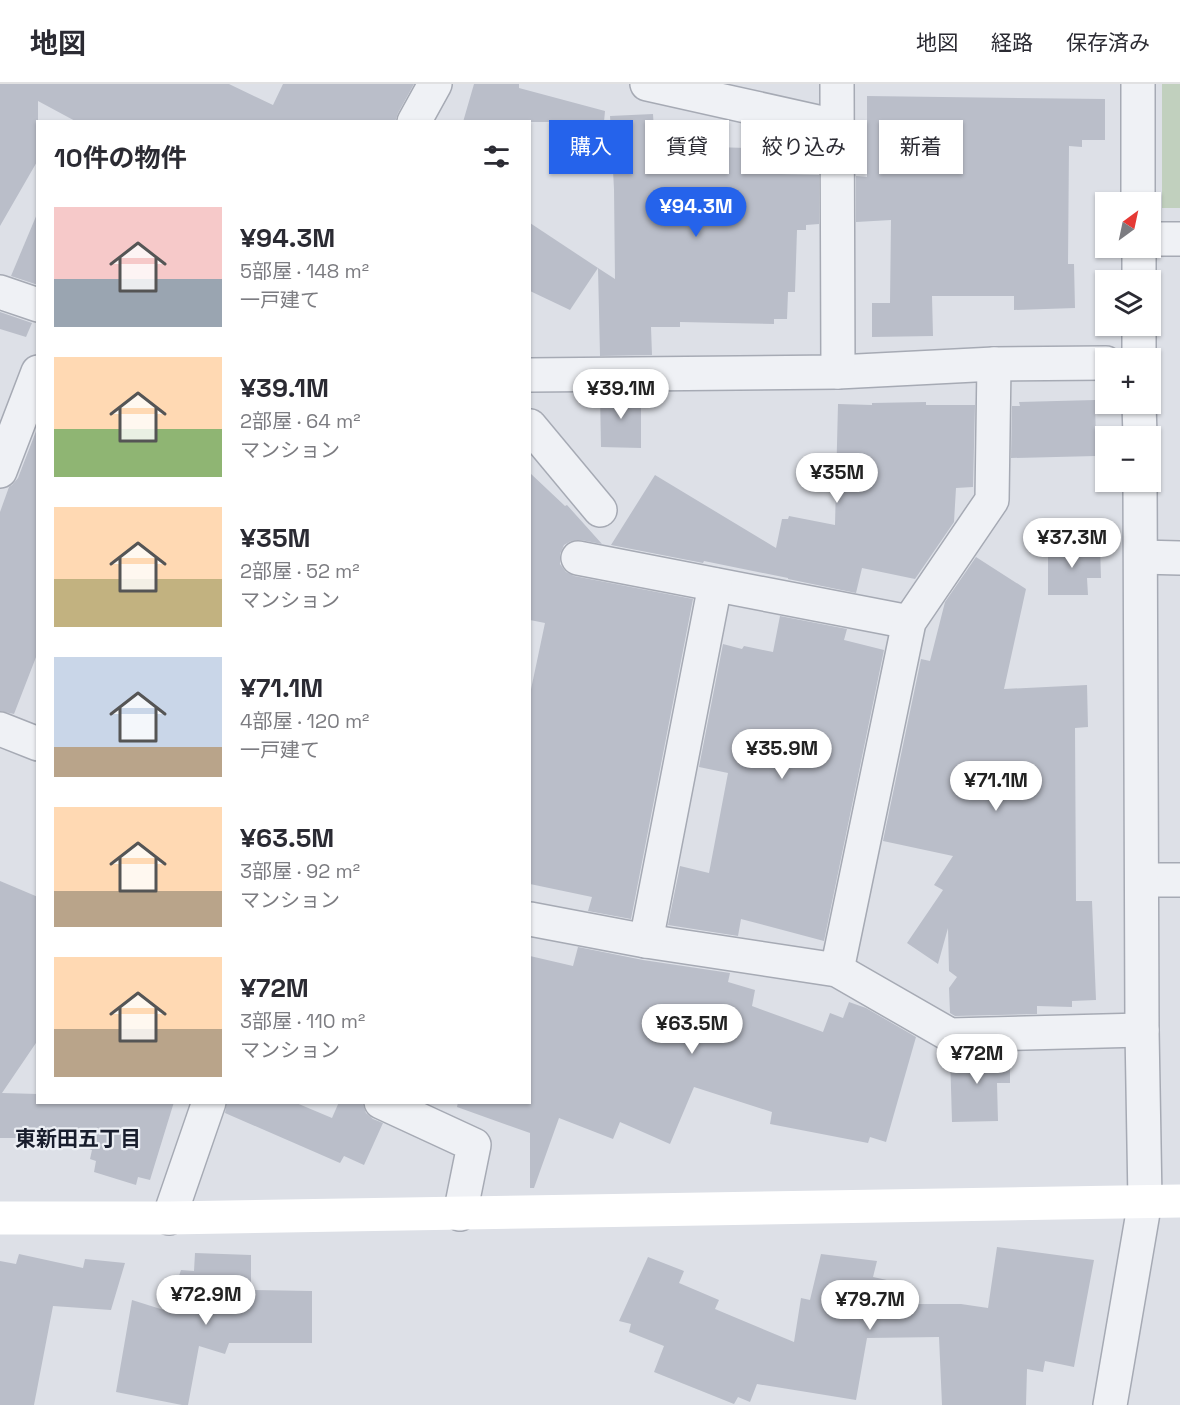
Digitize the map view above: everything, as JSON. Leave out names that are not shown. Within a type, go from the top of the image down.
[{"type":"street","points":[[415,120],[435,84]]},
{"type":"street","points":[[647,84],[809,120]]},
{"type":"street","points":[[836,120],[837,84]]},
{"type":"street","points":[[1138,84],[1138,192]]},
{"type":"street","points":[[836,174],[838,372]]},
{"type":"street","points":[[1161,239],[1180,239]]},
{"type":"street","points":[[0,292],[36,304]]},
{"type":"street","points":[[531,375],[838,372],[994,364],[1095,363]]},
{"type":"street","points":[[837,969],[909,622],[992,501],[994,364]]},
{"type":"street","points":[[0,471],[36,377]]},
{"type":"street","points":[[531,427],[600,510]]},
{"type":"street","points":[[1110,1405],[1145,1201],[1142,1030],[1140,492]]},
{"type":"street","points":[[1141,557],[1180,558]]},
{"type":"street","points":[[578,558],[909,622]]},
{"type":"street","points":[[646,941],[715,585]]},
{"type":"street","points":[[0,729],[36,743]]},
{"type":"street","points":[[1142,880],[1180,880]]},
{"type":"street","points":[[531,920],[646,941],[837,969],[950,1035],[1142,1030]]},
{"type":"street","points":[[169,1218],[208,1104]]},
{"type":"street","points":[[385,1104],[474,1145],[460,1214]]},
{"type":"street","points":[[0,1218],[460,1214],[1180,1201]]},
{"type":"green space","points":[[1162,84],[1180,84],[1180,208],[1162,208]]},
{"type":"building","points":[[0,84],[229,84],[273,105],[283,84],[414,84],[396,120],[73,120],[38,101],[36,163],[0,226]]},
{"type":"building","points":[[474,84],[519,84],[519,88],[605,111],[604,120],[531,122],[531,120],[464,120]]},
{"type":"building","points":[[867,96],[1105,99],[1105,140],[1082,140],[1082,147],[1069,146],[1068,264],[1074,264],[1075,308],[1014,310],[1014,296],[932,296],[933,336],[872,337],[872,303],[890,303],[891,220],[856,222],[856,176],[867,177]]},
{"type":"building","points":[[653,114],[653,120],[645,120],[645,174],[729,174],[729,147],[741,148],[741,174],[819,175],[819,224],[806,225],[806,230],[797,230],[795,292],[788,292],[787,319],[774,319],[774,324],[680,322],[680,327],[651,327],[652,355],[600,356],[598,268],[615,279],[613,174],[633,174],[633,120],[610,120],[610,116]]},
{"type":"building","points":[[36,216],[36,284],[11,276]]},
{"type":"building","points":[[531,224],[598,268],[570,310],[531,291]]},
{"type":"building","points":[[0,312],[32,323],[26,337],[0,329]]},
{"type":"building","points":[[600,393],[641,393],[641,448],[601,447]]},
{"type":"building","points":[[1095,400],[1095,456],[1011,458],[1012,406],[1020,406],[1019,402]]},
{"type":"building","points":[[926,402],[926,405],[975,405],[973,487],[956,488],[954,522],[915,579],[862,568],[856,593],[704,561],[703,563],[611,545],[655,475],[776,548],[782,519],[788,519],[789,516],[835,525],[838,404]]},
{"type":"building","points":[[36,431],[36,657],[14,714],[0,711],[0,512],[9,487],[18,478]]},
{"type":"building","points":[[531,474],[565,506],[567,505],[602,544],[581,540],[571,541],[564,545],[560,554],[560,564],[566,572],[574,576],[693,599],[631,919],[588,911],[592,897],[531,884],[531,689],[545,623],[531,620]]},
{"type":"building","points":[[1048,546],[1100,546],[1101,578],[1087,578],[1088,595],[1048,595]]},
{"type":"building","points":[[976,557],[1026,589],[1004,689],[1087,685],[1088,727],[1075,728],[1076,901],[1092,901],[1096,1000],[1072,1001],[1072,1007],[1037,1006],[1037,1014],[955,1016],[950,1013],[949,988],[957,977],[949,971],[948,928],[938,964],[907,943],[943,890],[934,885],[953,856],[883,841],[921,659],[930,661],[945,602]]},
{"type":"building","points":[[780,616],[847,629],[844,640],[884,650],[824,941],[741,919],[738,936],[668,925],[680,866],[709,873],[728,773],[699,767],[723,644],[742,649],[744,646],[773,652]]},
{"type":"building","points":[[0,881],[36,896],[36,1043],[2,1093],[36,1094],[36,1104],[173,1104],[150,1180],[138,1177],[136,1185],[94,1172],[96,1161],[90,1159],[92,1150],[83,1147],[85,1138],[0,1138]]},
{"type":"building","points":[[578,947],[643,960],[730,973],[728,982],[755,990],[752,1006],[823,1032],[830,1013],[843,1018],[849,1002],[866,1008],[916,1037],[886,1142],[870,1137],[868,1143],[770,1124],[772,1112],[694,1087],[670,1144],[620,1122],[613,1139],[559,1118],[534,1188],[530,1188],[530,1133],[457,1107],[458,1104],[531,1104],[531,956],[573,966]]},
{"type":"building","points":[[1010,1052],[1010,1083],[997,1083],[998,1121],[952,1122],[950,1054]]},
{"type":"building","points":[[227,1104],[299,1104],[332,1118],[338,1104],[363,1104],[366,1113],[383,1123],[364,1165],[344,1156],[340,1163],[225,1113]]},
{"type":"building","points":[[997,1247],[1094,1260],[1074,1367],[1045,1361],[1043,1372],[1027,1369],[1026,1405],[942,1405],[939,1337],[867,1338],[856,1400],[757,1384],[750,1402],[738,1397],[734,1404],[654,1372],[664,1346],[629,1332],[631,1324],[619,1321],[648,1257],[684,1271],[679,1283],[719,1300],[715,1309],[794,1342],[801,1298],[810,1300],[821,1254],[877,1261],[873,1277],[887,1280],[887,1299],[909,1298],[909,1304],[961,1304],[988,1308]]},
{"type":"building","points":[[195,1253],[251,1255],[251,1290],[312,1291],[312,1343],[229,1343],[225,1354],[199,1346],[188,1405],[116,1392],[132,1300],[167,1311],[181,1270],[194,1271]]},
{"type":"building","points":[[19,1254],[83,1268],[85,1259],[125,1263],[111,1310],[53,1306],[34,1405],[0,1405],[0,1261],[16,1264]]},
{"type":"district","name":"東新田五丁目","points":[[78,1138]]}]
